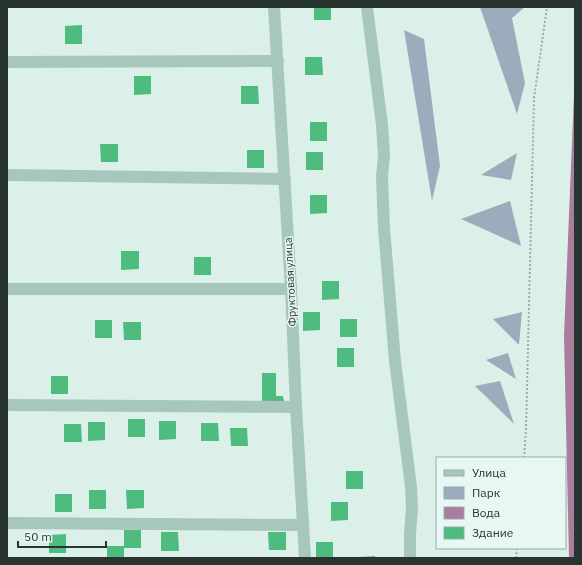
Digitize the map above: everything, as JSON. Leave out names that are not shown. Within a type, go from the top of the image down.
[{"type":"street","name":"Фруктовая улица","points":[[274,7],[291,289],[304,558]]},
{"type":"street","points":[[367,7],[382,126],[384,155],[382,177],[384,228],[395,361],[411,487],[412,507],[410,558]]},
{"type":"street","points":[[7,62],[278,61]]},
{"type":"street","points":[[7,175],[285,179]]},
{"type":"street","points":[[7,289],[291,289]]},
{"type":"street","points":[[7,406],[296,407]]},
{"type":"street","points":[[7,523],[303,525]]},
{"type":"path","points":[[524,457],[534,98],[547,7]]},
{"type":"green space","points":[[480,7],[525,7],[512,18],[525,83],[517,114]]},
{"type":"green space","points":[[404,30],[424,39],[440,166],[432,201]]},
{"type":"green space","points":[[517,153],[511,180],[481,175]]},
{"type":"green space","points":[[510,201],[521,246],[461,219]]},
{"type":"green space","points":[[522,312],[519,345],[493,319]]},
{"type":"green space","points":[[508,353],[516,379],[486,360]]},
{"type":"green space","points":[[500,381],[514,424],[475,386]]},
{"type":"water","points":[[575,70],[575,558],[569,558],[564,336]]},
{"type":"building","points":[[314,7],[331,7],[331,20],[314,20]]},
{"type":"building","points":[[82,25],[82,44],[65,44],[65,26]]},
{"type":"building","points":[[305,57],[322,57],[323,75],[305,75]]},
{"type":"building","points":[[134,76],[151,76],[151,94],[134,95]]},
{"type":"building","points":[[241,86],[258,86],[259,104],[241,104]]},
{"type":"building","points":[[310,122],[327,122],[327,141],[310,141]]},
{"type":"building","points":[[100,144],[118,144],[118,162],[101,162]]},
{"type":"building","points":[[247,150],[264,150],[264,168],[247,168]]},
{"type":"building","points":[[306,152],[323,152],[323,170],[306,170]]},
{"type":"building","points":[[310,195],[327,195],[327,213],[310,214]]},
{"type":"building","points":[[121,251],[139,251],[139,269],[121,270]]},
{"type":"building","points":[[194,257],[211,257],[211,275],[194,275]]},
{"type":"building","points":[[322,281],[339,281],[339,299],[322,300]]},
{"type":"building","points":[[303,312],[320,312],[320,330],[303,331]]},
{"type":"building","points":[[340,319],[357,319],[357,337],[340,337]]},
{"type":"building","points":[[95,320],[112,320],[112,338],[95,338]]},
{"type":"building","points":[[123,322],[141,322],[141,340],[124,340]]},
{"type":"building","points":[[337,348],[354,348],[354,367],[337,367]]},
{"type":"building","points":[[262,373],[276,373],[276,396],[283,396],[284,402],[262,403]]},
{"type":"building","points":[[51,376],[68,376],[68,394],[51,394]]},
{"type":"building","points":[[128,419],[145,419],[145,437],[128,437]]},
{"type":"building","points":[[159,421],[176,421],[176,439],[159,440]]},
{"type":"building","points":[[88,422],[105,422],[105,440],[88,441]]},
{"type":"building","points":[[201,423],[218,423],[219,441],[201,441]]},
{"type":"building","points":[[64,424],[81,424],[82,442],[64,442]]},
{"type":"building","points":[[230,428],[247,428],[248,446],[231,446]]},
{"type":"building","points":[[346,471],[363,471],[363,489],[346,489]]},
{"type":"building","points":[[89,490],[106,490],[106,509],[89,509]]},
{"type":"building","points":[[126,490],[144,490],[144,508],[127,509]]},
{"type":"building","points":[[55,494],[72,494],[72,512],[55,512]]},
{"type":"building","points":[[331,502],[348,502],[348,520],[331,521]]},
{"type":"building","points":[[124,530],[141,530],[141,548],[124,548],[124,558],[107,558],[107,546],[124,546]]},
{"type":"building","points":[[161,532],[178,532],[179,551],[161,551]]},
{"type":"building","points":[[268,532],[286,532],[286,550],[269,550]]},
{"type":"building","points":[[66,534],[66,553],[49,553],[49,535]]},
{"type":"building","points":[[316,542],[333,542],[333,558],[316,558]]},
{"type":"building","points":[[375,556],[375,558],[358,558],[358,557]]}]
